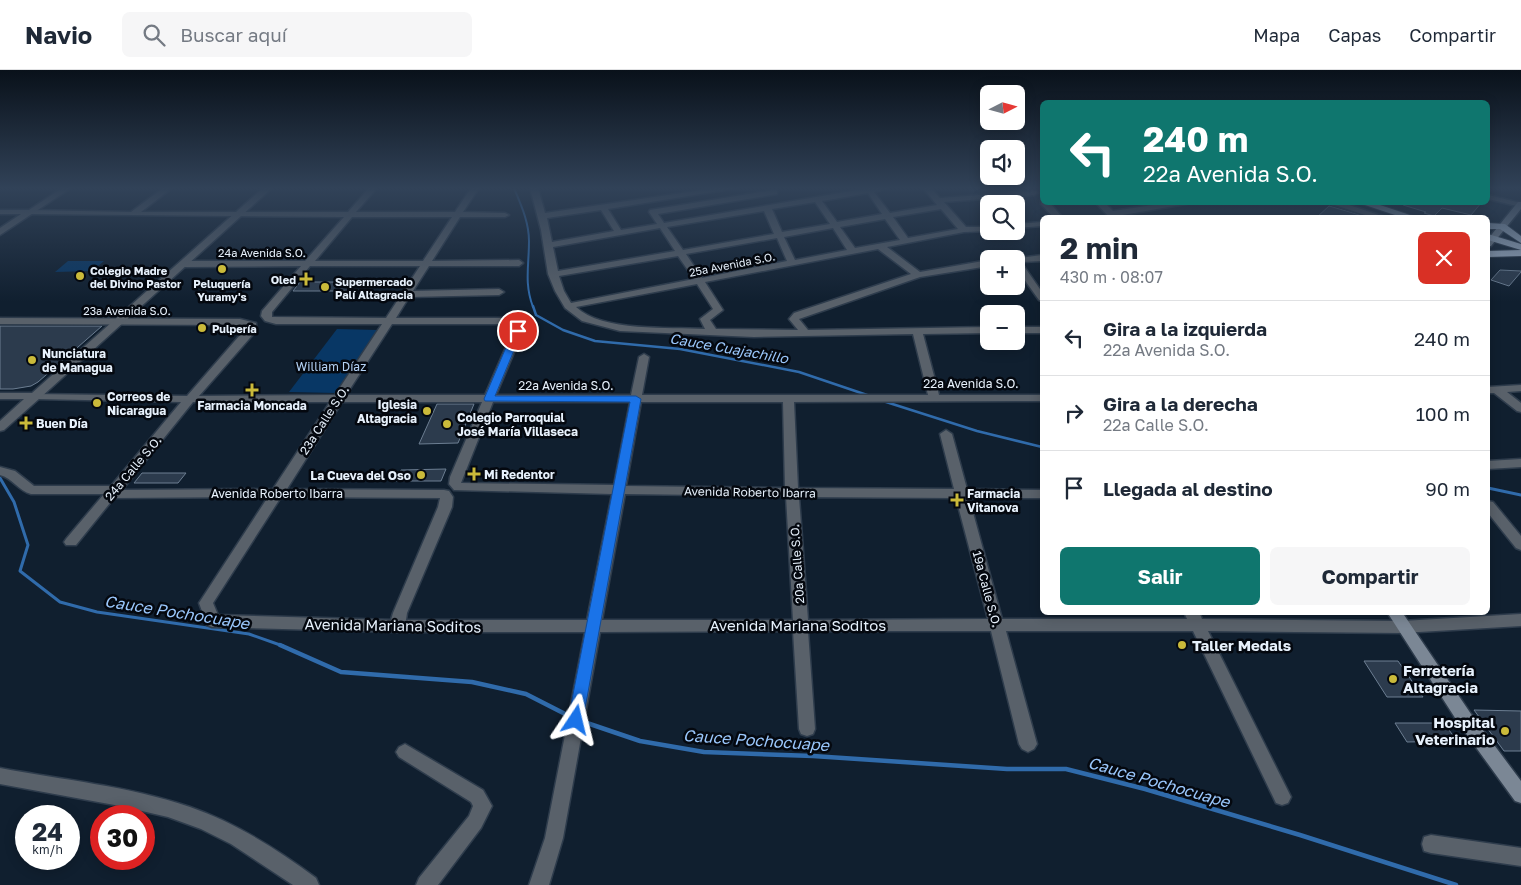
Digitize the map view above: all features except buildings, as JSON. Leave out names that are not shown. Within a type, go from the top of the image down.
[{"type":"highway","points":[[1502,226],[1521,240]]},
{"type":"highway","points":[[1490,240],[1521,246]]},
{"type":"highway","points":[[1490,254],[1521,253]]},
{"type":"main road","points":[[1490,239],[1502,226]]},
{"type":"main road","points":[[1396,615],[1465,719],[1521,795]]},
{"type":"street","points":[[0,427],[227,226]]},
{"type":"street","points":[[340,226],[267,311],[266,316],[268,319],[276,321],[506,322],[515,324],[518,327],[518,331],[489,399]]},
{"type":"street","name":"23a Calle S.O.","points":[[206,603],[276,492],[390,321],[450,226]]},
{"type":"street","points":[[544,226],[557,289],[568,306],[588,320],[604,326],[754,334],[980,330]]},
{"type":"street","points":[[614,226],[618,233]]},
{"type":"street","points":[[548,245],[662,226]]},
{"type":"street","points":[[662,226],[717,306],[718,310],[705,319],[712,332]]},
{"type":"street","points":[[775,226],[792,263]]},
{"type":"street","points":[[553,274],[828,226]]},
{"type":"street","points":[[835,226],[852,252]]},
{"type":"street","points":[[895,226],[906,242]]},
{"type":"street","points":[[961,226],[964,230]]},
{"type":"street","name":"25a Avenida S.O.","points":[[568,306],[964,230],[980,229]]},
{"type":"street","points":[[881,247],[918,275]]},
{"type":"street","points":[[1025,259],[1040,258]]},
{"type":"street","name":"24a Avenida S.O.","points":[[185,264],[519,263]]},
{"type":"street","points":[[805,333],[794,319],[797,315],[918,275],[980,265]]},
{"type":"street","points":[[1025,273],[1040,295]]},
{"type":"street","points":[[407,294],[499,292]]},
{"type":"street","name":"23a Avenida S.O.","points":[[0,322],[240,322],[252,325]]},
{"type":"street","name":"24a Calle S.O.","points":[[71,542],[190,399],[252,329],[252,325]]},
{"type":"street","points":[[917,330],[934,396]]},
{"type":"street","points":[[1025,330],[1040,330]]},
{"type":"street","points":[[540,885],[554,838],[644,357]]},
{"type":"street","points":[[1492,390],[1521,388]]},
{"type":"street","points":[[1492,390],[1521,409]]},
{"type":"street","name":"22a Avenida S.O.","points":[[0,396],[190,399],[788,399],[934,396],[1040,398]]},
{"type":"street","name":"Avenida Roberto Ibarra","points":[[489,399],[456,476],[455,484],[458,487],[962,495],[1040,494]]},
{"type":"street","name":"20a Calle S.O.","points":[[788,399],[807,729]]},
{"type":"street","name":"19a Calle S.O.","points":[[946,434],[1028,744]]},
{"type":"street","points":[[1490,465],[1521,463]]},
{"type":"street","name":"Avenida Roberto Ibarra","points":[[5,472],[31,490],[444,494],[447,497],[445,507],[400,613],[398,626]]},
{"type":"street","points":[[1490,506],[1521,545]]},
{"type":"street","name":"Avenida Mariana Soditos","points":[[206,603],[212,621],[398,626],[997,625],[1194,619],[1402,627],[1521,620]]},
{"type":"street","points":[[1194,619],[1282,797]]},
{"type":"street","points":[[405,752],[476,796],[482,806],[475,822],[426,885]]},
{"type":"street","points":[[0,776],[149,804],[191,817],[238,837],[273,858],[309,885]]},
{"type":"street","points":[[1431,844],[1521,857]]},
{"type":"green space","points":[[68,261],[104,261],[92,271],[55,272]]},
{"type":"green space","name":"William Díaz","points":[[337,329],[378,330],[335,393],[289,392]]},
{"type":"waterway","name":"Cauce Cuajachillo","points":[[528,226],[528,282],[533,307]]},
{"type":"waterway","name":"Cauce Cuajachillo","points":[[533,306],[536,315],[563,330],[595,341],[680,349],[799,372],[870,396]]},
{"type":"waterway","name":"Cauce Cuajachillo","points":[[883,401],[977,431],[1040,447]]},
{"type":"waterway","name":"Cauce Pochocuape","points":[[0,478],[14,502],[28,545],[20,571],[60,602],[97,612],[249,634],[283,646]]},
{"type":"waterway","name":"Cauce Cuajachillo","points":[[1490,488],[1521,495]]},
{"type":"waterway","name":"Cauce Pochocuape","points":[[280,645],[341,672],[472,682],[526,694],[573,718]]},
{"type":"waterway","name":"Cauce Pochocuape","points":[[581,721],[640,741],[704,752],[813,756],[1007,769],[1066,769],[1145,789],[1300,835],[1456,885]]},
{"type":"place","name":"Peluquería Yuramy's","points":[[222,269]]},
{"type":"place","name":"Colegio Madre del Divino Pastor","points":[[80,276]]},
{"type":"place","name":"Oled","points":[[306,279]]},
{"type":"place","name":"Supermercado Palí Altagracia","points":[[325,287]]},
{"type":"place","name":"Pulpería","points":[[202,328]]},
{"type":"place","name":"Nunciatura de Managua","points":[[32,360]]},
{"type":"place","name":"Farmacia Moncada","points":[[252,390]]},
{"type":"place","name":"Correos de Nicaragua","points":[[97,403]]},
{"type":"place","name":"Iglesia Altagracia","points":[[427,411]]},
{"type":"place","name":"Buen Día","points":[[26,423]]},
{"type":"place","name":"Colegio Parroquial José María Villaseca","points":[[447,424]]},
{"type":"place","name":"Mi Redentor","points":[[474,474]]},
{"type":"place","name":"La Cueva del Oso","points":[[421,475]]},
{"type":"place","name":"Farmacia Vitanova","points":[[957,500]]},
{"type":"place","name":"Taller Medals","points":[[1182,645]]},
{"type":"place","name":"Ferretería Altagracia","points":[[1393,679]]},
{"type":"place","name":"Hospital Veterinario","points":[[1505,731]]},
{"type":"route","points":[[518,331],[489,399],[636,399],[576,720]]}]
